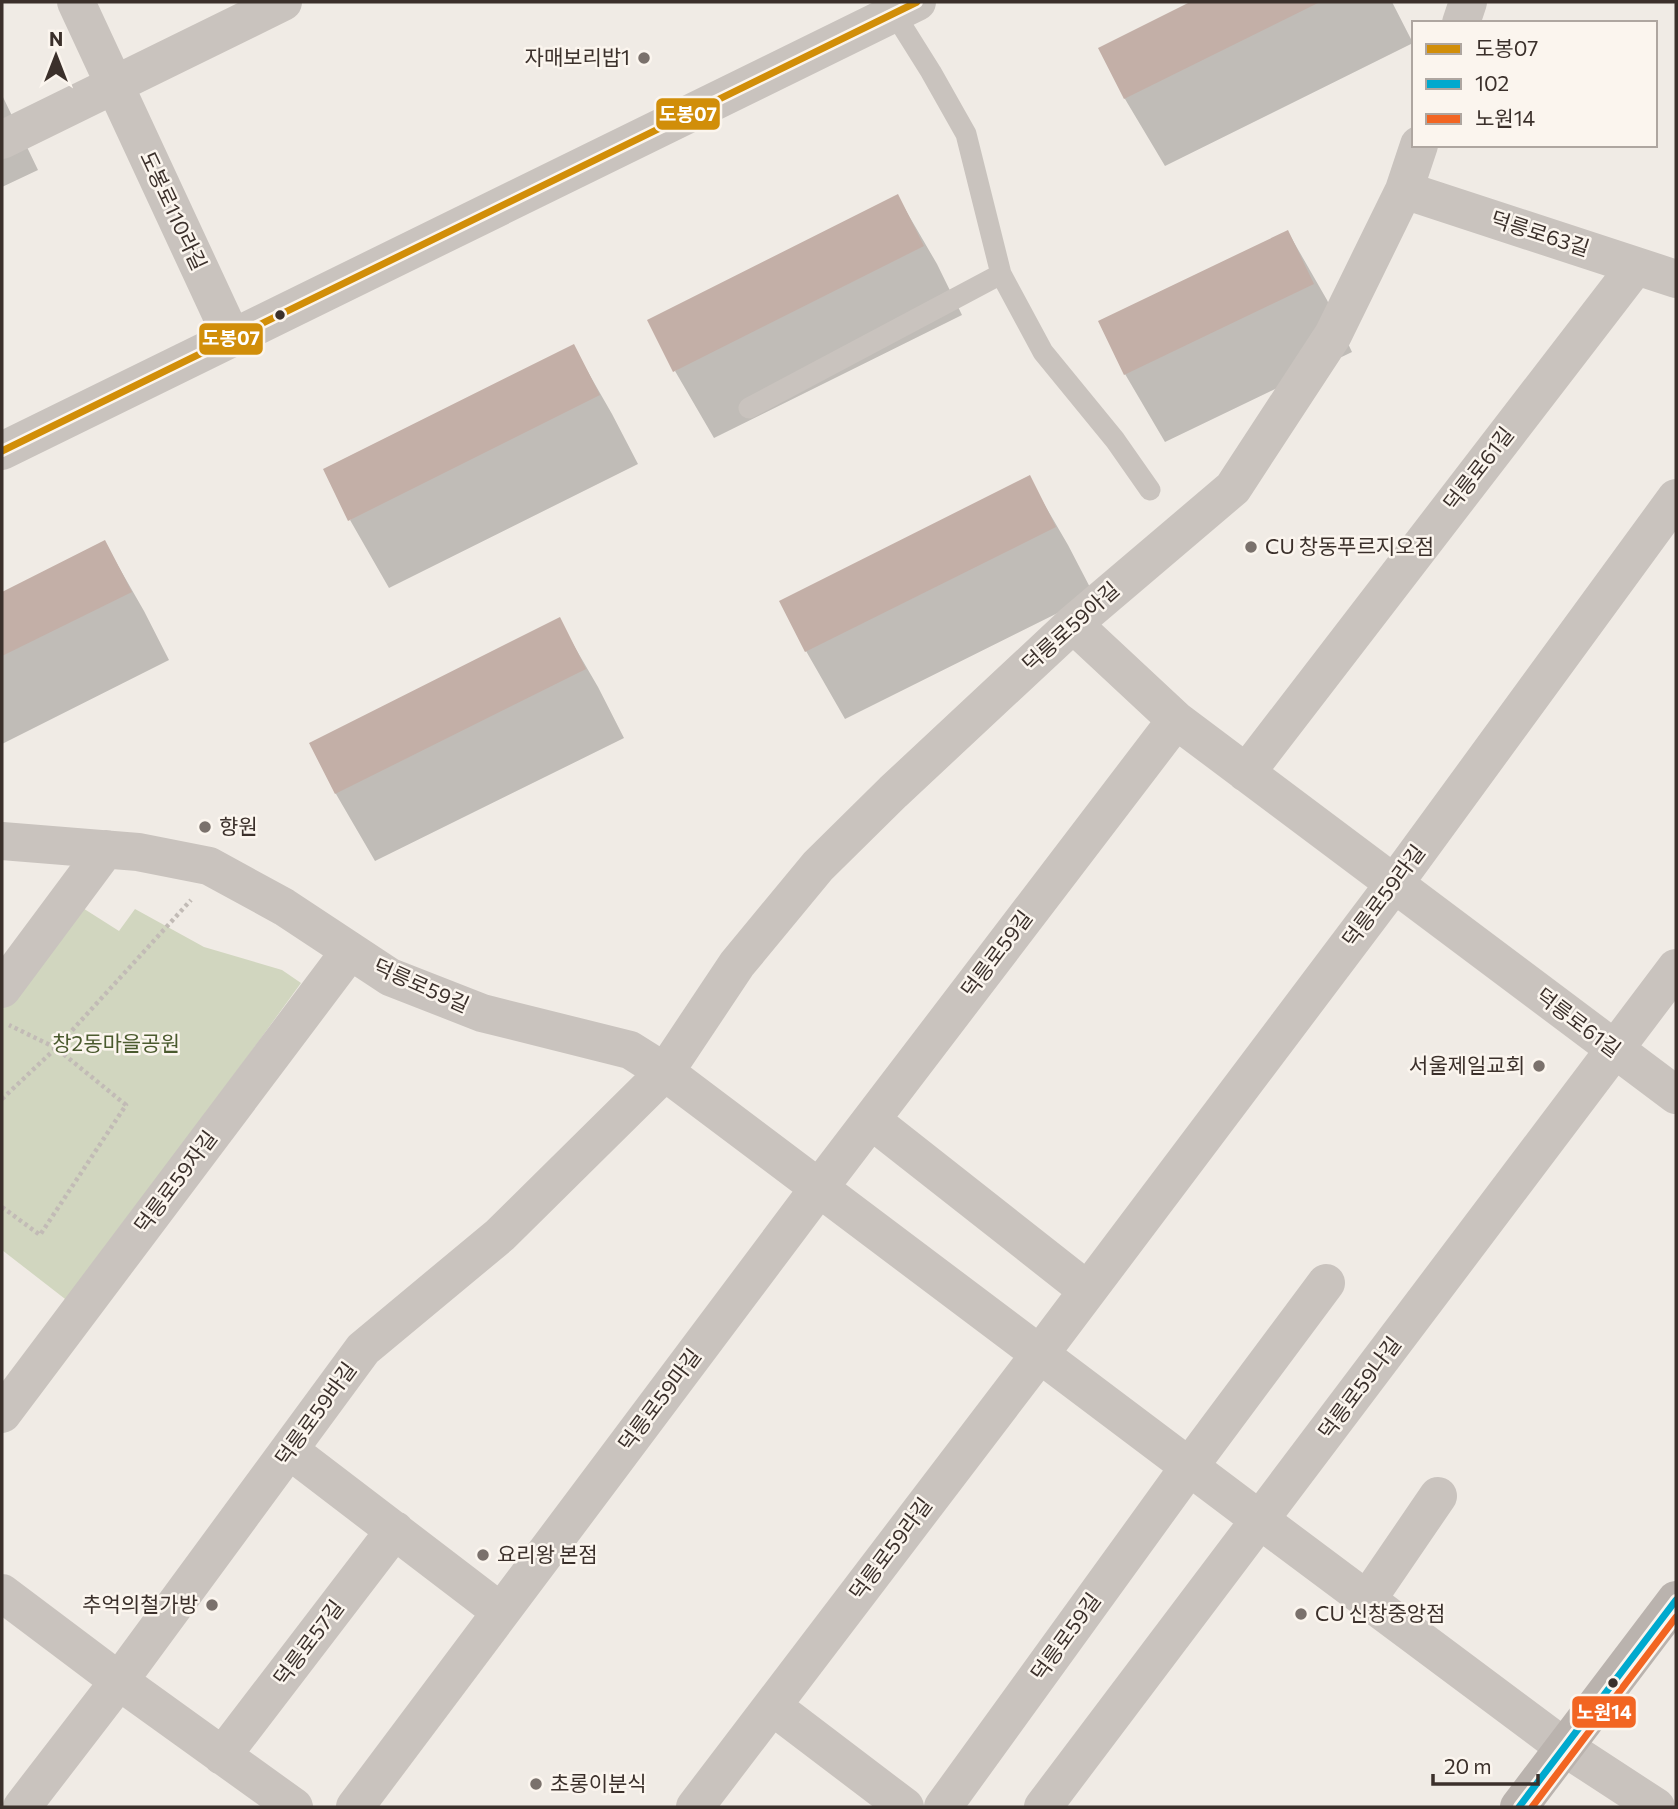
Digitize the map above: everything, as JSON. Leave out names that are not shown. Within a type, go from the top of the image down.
[{"type":"main road","points":[[1519,1807],[1676,1600]]},
{"type":"street","name":"도봉로110라길","points":[[76,2],[232,338]]},
{"type":"street","points":[[2,139],[283,2]]},
{"type":"street","points":[[1462,21],[1468,2]]},
{"type":"street","points":[[2,451],[905,8]]},
{"type":"street","name":"덕릉로59아길","points":[[665,1072],[737,964],[818,866],[1073,624],[1233,488],[1333,335],[1404,190],[1418,147]]},
{"type":"street","name":"덕릉로63길","points":[[1404,190],[1676,279]]},
{"type":"street","name":"덕릉로61길","points":[[1246,773],[1636,265]]},
{"type":"street","name":"덕릉로59라길","points":[[695,1807],[1394,884],[1676,498]]},
{"type":"street","name":"덕릉로61길","points":[[1073,624],[1176,720],[1676,1095]]},
{"type":"street","name":"덕릉로59길","points":[[819,1188],[1176,720]]},
{"type":"street","name":"덕릉로59길","points":[[2,841],[138,852],[209,866],[284,907],[390,977],[482,1013],[630,1050],[665,1072],[1564,1747],[1656,1807]]},
{"type":"street","points":[[2,989],[106,849]]},
{"type":"street","name":"덕릉로59자길","points":[[2,1414],[350,951]]},
{"type":"street","name":"덕릉로59나길","points":[[1044,1807],[1676,968]]},
{"type":"street","name":"덕릉로59바길","points":[[22,1807],[119,1681],[363,1349],[499,1235],[665,1072]]},
{"type":"street","points":[[871,1119],[1087,1290]]},
{"type":"street","name":"덕릉로59마길","points":[[355,1807],[819,1188]]},
{"type":"street","name":"덕릉로59길","points":[[943,1807],[1326,1283]]},
{"type":"street","points":[[289,1450],[501,1612]]},
{"type":"street","points":[[1367,1600],[1438,1496]]},
{"type":"street","name":"덕릉로57길","points":[[222,1756],[395,1530]]},
{"type":"street","points":[[2,1593],[294,1807]]},
{"type":"street","points":[[772,1706],[905,1807]]},
{"type":"lane","points":[[905,8],[931,72],[966,134],[1001,274],[1043,352],[1115,440],[1150,490]]},
{"type":"lane","points":[[749,408],[1001,274]]},
{"type":"path","points":[[2,1098],[56,1048],[195,896],[237,881]]},
{"type":"path","points":[[2,1022],[56,1048],[126,1105],[40,1236],[2,1207]]},
{"type":"green space","name":"창2동마을공원","points":[[78,905],[119,931],[135,909],[204,947],[282,970],[301,983],[69,1302],[2,1250],[2,1010]]},
{"type":"building","points":[[1190,2],[1320,2],[1124,99],[1098,48]]},
{"type":"building","points":[[898,194],[924,246],[673,372],[647,320]]},
{"type":"building","points":[[1288,230],[1314,284],[1124,375],[1098,321]]},
{"type":"building","points":[[574,344],[600,395],[348,521],[323,469]]},
{"type":"building","points":[[1030,475],[1056,527],[805,652],[779,601]]},
{"type":"building","points":[[105,540],[132,592],[2,656],[2,592]]},
{"type":"building","points":[[560,617],[586,669],[335,794],[309,743]]},
{"type":"transit line","name":"도봉07","points":[[2,451],[917,2]]},
{"type":"transit line","name":"102","points":[[1519,1807],[1676,1600]]},
{"type":"transit line","name":"노원14","points":[[1532,1807],[1676,1617]]},
{"type":"place","name":"자매보리밥1","points":[[644,58]]},
{"type":"place","name":"CU 창동푸르지오점","points":[[1251,547]]},
{"type":"place","name":"향원","points":[[205,827]]},
{"type":"place","name":"서울제일교회","points":[[1539,1066]]},
{"type":"place","name":"요리왕 본점","points":[[483,1555]]},
{"type":"place","name":"추억의철가방","points":[[212,1605]]},
{"type":"place","name":"CU 신창중앙점","points":[[1301,1614]]},
{"type":"place","name":"초롱이분식","points":[[536,1784]]}]
